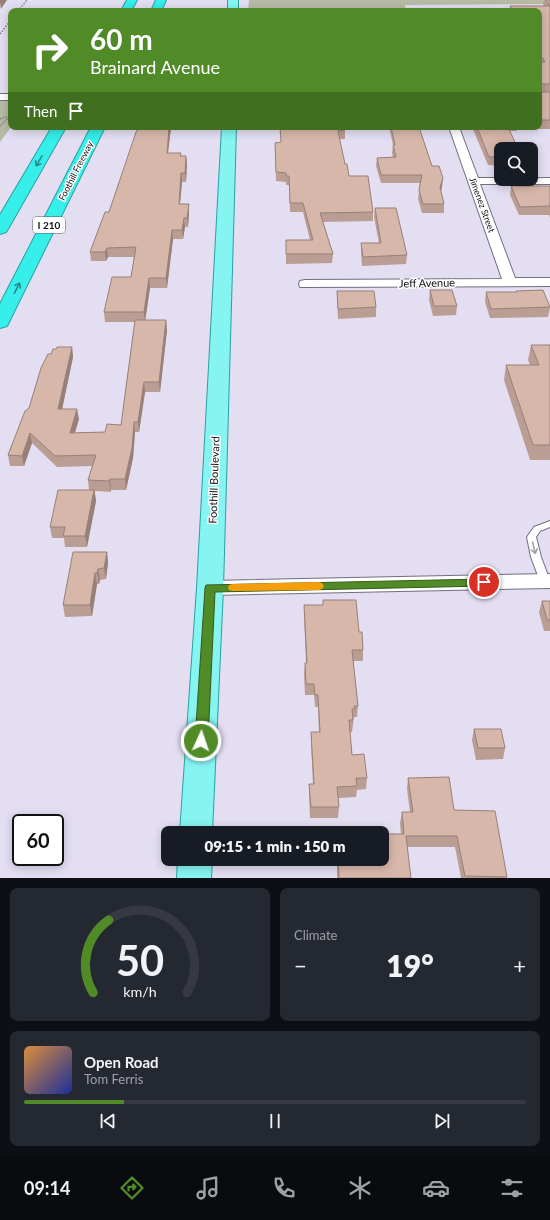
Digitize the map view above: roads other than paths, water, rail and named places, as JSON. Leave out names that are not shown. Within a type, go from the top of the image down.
[{"type":"highway","points":[[0,229],[57,130]]},
{"type":"highway","name":"Foothill Freeway","points":[[0,322],[96,130]]},
{"type":"main road","name":"Foothill Boulevard","points":[[196,826],[210,588],[229,130]]},
{"type":"main road","points":[[194,878],[195,866]]},
{"type":"street","name":"Jimenez Street","points":[[455,130],[510,282]]},
{"type":"street","points":[[473,180],[550,181]]},
{"type":"street","name":"Jeff Avenue","points":[[305,284],[550,282]]},
{"type":"street","points":[[210,588],[547,581]]},
{"type":"lane","points":[[547,581],[536,557],[531,537],[537,529],[550,524]]}]
